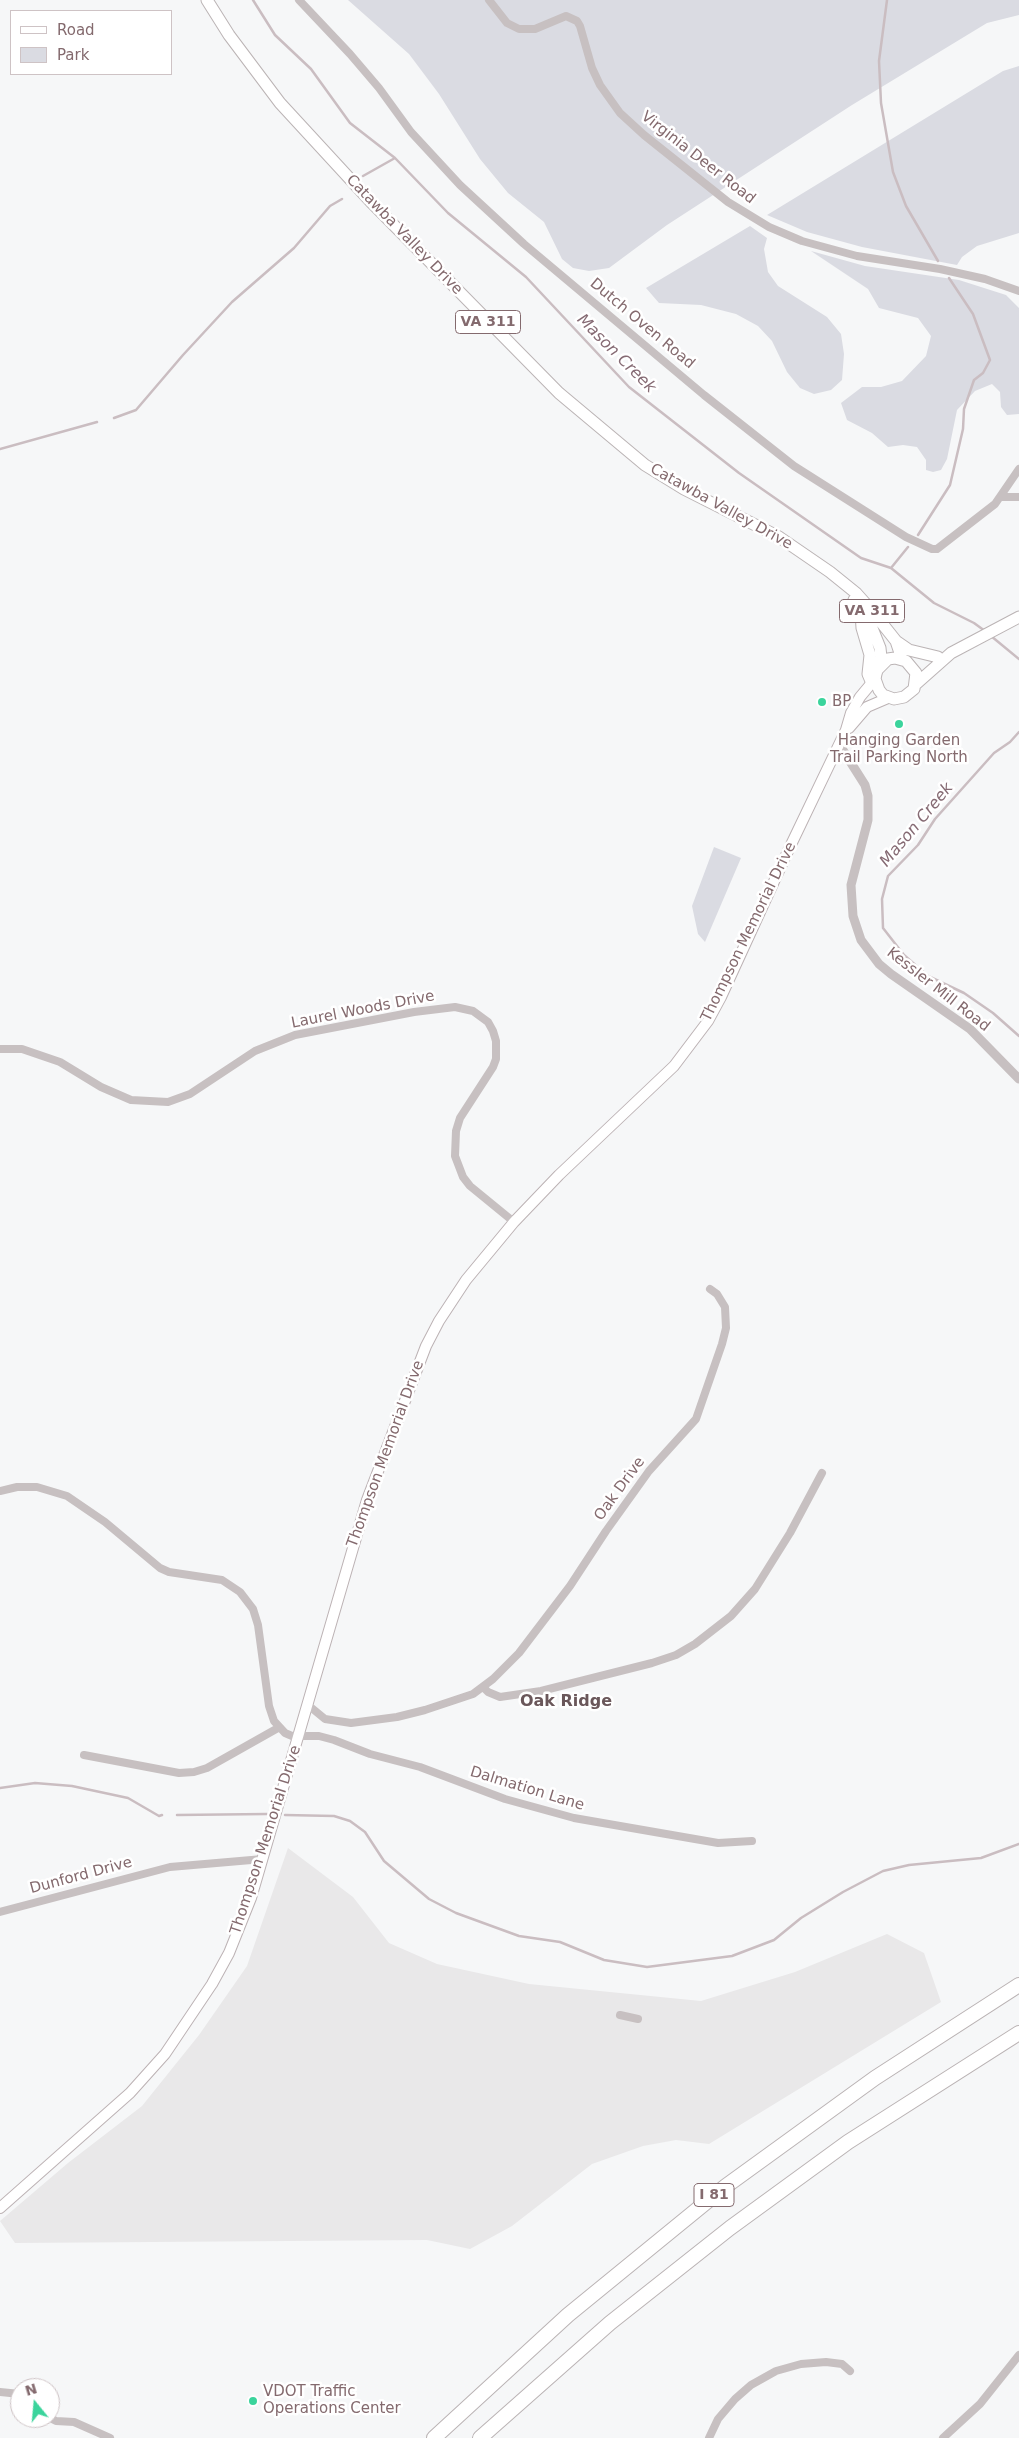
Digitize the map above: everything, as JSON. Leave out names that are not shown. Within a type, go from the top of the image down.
[{"type":"highway","name":"I 81","points":[[434,2438],[568,2315],[718,2192],[868,2083],[1019,1985]]},
{"type":"highway","name":"I 81","points":[[480,2438],[610,2323],[730,2228],[848,2142],[1019,2033]]},
{"type":"main road","name":"Catawba Valley Drive","points":[[207,0],[253,69],[305,131],[494,329],[580,413],[645,465],[684,489],[779,537],[830,572],[856,593],[896,641],[906,661]]},
{"type":"main road","name":"Catawba Valley Drive","points":[[830,572],[860,608],[862,628],[870,655],[868,674],[875,676]]},
{"type":"main road","points":[[956,650],[916,684],[911,692],[904,697],[888,698],[879,690],[875,676],[888,659],[922,662],[938,657],[956,650],[1018,617]]},
{"type":"main road","points":[[896,641],[910,650],[938,657]]},
{"type":"main road","points":[[906,661],[916,672],[916,684]]},
{"type":"main road","name":"Thompson Memorial Drive","points":[[0,2208],[117,2105],[165,2054],[196,2010],[229,1953],[248,1905],[263,1859],[366,1500],[426,1346],[454,1297],[514,1222],[560,1175],[674,1066],[708,1021],[846,730],[851,713],[875,676]]},
{"type":"main road","name":"Thompson Memorial Drive","points":[[846,730],[867,707],[888,698]]},
{"type":"street","name":"Dutch Oven Road","points":[[299,0],[350,54],[379,88],[411,132],[460,185],[524,244],[704,395],[794,466],[906,537],[932,549],[938,549],[1001,497]]},
{"type":"street","name":"Virginia Deer Road","points":[[489,0],[507,23],[519,30],[535,29],[566,16],[577,21],[592,68],[600,85],[620,113],[644,135],[728,202],[769,227],[802,241],[857,256],[940,269],[984,279],[1019,291]]},
{"type":"street","points":[[1001,497],[1019,469]]},
{"type":"street","points":[[1001,497],[1019,497]]},
{"type":"street","name":"Kessler Mill Road","points":[[839,744],[865,785],[868,796],[868,820],[851,885],[853,916],[861,940],[879,964],[970,1029],[1019,1079]]},
{"type":"street","name":"Laurel Woods Drive","points":[[0,1049],[22,1050],[60,1062],[101,1087],[131,1100],[168,1102],[190,1094],[255,1051],[295,1035],[414,1012],[455,1008],[473,1011],[488,1022],[493,1031],[496,1041],[496,1059],[493,1067],[460,1118],[456,1130],[455,1156],[463,1178],[470,1186],[514,1222]]},
{"type":"street","name":"Oak Drive","points":[[308,1705],[320,1716],[335,1722],[364,1723],[397,1717],[454,1702],[483,1687],[519,1653],[543,1625],[644,1478],[696,1419],[726,1328],[725,1307],[717,1294],[710,1289]]},
{"type":"street","points":[[483,1687],[488,1692],[500,1697],[541,1692],[652,1663],[688,1648],[731,1616],[755,1589],[808,1501],[822,1473]]},
{"type":"street","points":[[0,1491],[17,1487],[37,1487],[68,1496],[105,1522],[160,1568],[169,1572],[222,1580],[240,1592],[253,1609],[258,1624],[269,1706],[278,1728],[285,1733],[299,1737]]},
{"type":"street","points":[[84,1754],[179,1772],[194,1772],[207,1768],[278,1728]]},
{"type":"street","name":"Dalmation Lane","points":[[299,1737],[319,1736],[334,1740],[370,1754],[420,1767],[505,1799],[574,1818],[718,1843],[752,1841]]},
{"type":"street","name":"Dunford Drive","points":[[0,1912],[170,1867],[263,1859]]},
{"type":"street","points":[[620,2015],[638,2019]]},
{"type":"street","points":[[943,2438],[980,2404],[1019,2355]]},
{"type":"street","points":[[709,2438],[718,2419],[735,2398],[751,2385],[776,2371],[801,2364],[826,2362],[842,2364],[850,2371]]},
{"type":"street","points":[[60,2421],[74,2422],[110,2438]]},
{"type":"shaded area","points":[[288,1848],[353,1897],[389,1943],[437,1964],[529,1984],[701,2001],[795,1972],[887,1934],[924,1953],[941,2002],[709,2144],[676,2140],[643,2146],[592,2164],[512,2226],[470,2249],[427,2240],[15,2243],[0,2221],[68,2163],[142,2106],[199,2035],[247,1966]]},
{"type":"green space","points":[[348,0],[1019,0],[1019,15],[987,23],[852,105],[667,225],[609,268],[589,271],[573,268],[562,259],[544,222],[508,193],[480,159],[439,94],[409,54]]},
{"type":"green space","points":[[1019,66],[1019,233],[977,246],[962,257],[957,265],[862,247],[807,232],[767,215],[1003,71]]},
{"type":"green space","points":[[750,226],[767,238],[764,249],[768,272],[778,286],[827,317],[841,334],[844,354],[842,380],[831,390],[814,394],[800,388],[787,372],[772,341],[758,326],[736,314],[701,305],[659,303],[646,288]]},
{"type":"green space","points":[[811,251],[865,266],[959,280],[1006,295],[1019,308],[1019,414],[1007,415],[1001,407],[1000,392],[992,384],[975,391],[957,410],[947,459],[941,470],[933,472],[926,470],[926,460],[917,447],[903,445],[888,447],[872,433],[847,420],[841,403],[862,387],[881,387],[902,381],[926,356],[931,336],[918,318],[879,308],[868,289]]},
{"type":"green space","points":[[714,847],[741,858],[705,942],[698,934],[692,906]]},
{"type":"waterway","name":"Mason Creek","points":[[253,0],[275,35],[311,69],[350,123],[395,158],[448,213],[526,277],[629,387],[739,473],[861,558],[891,568],[934,603],[974,623],[985,631]]},
{"type":"waterway","points":[[887,0],[879,61],[881,103],[893,172],[906,206],[938,261]]},
{"type":"waterway","points":[[363,176],[395,158]]},
{"type":"waterway","points":[[114,418],[136,410],[232,302],[294,248],[330,206],[342,199]]},
{"type":"waterway","points":[[918,535],[950,485],[963,429],[964,409],[974,380],[983,373],[990,360],[973,314],[949,278]]},
{"type":"waterway","points":[[0,449],[97,422]]},
{"type":"waterway","points":[[891,568],[908,547]]},
{"type":"waterway","name":"Mason Creek","points":[[991,636],[1019,659]]},
{"type":"waterway","name":"Mason Creek","points":[[1019,732],[1010,742],[994,753],[935,819],[918,845],[888,876],[882,899],[883,928],[904,955],[928,976],[964,993],[993,1013],[1019,1036]]},
{"type":"waterway","points":[[0,1788],[35,1783],[72,1786],[128,1798],[159,1816],[162,1815]]},
{"type":"waterway","points":[[177,1815],[267,1814]]},
{"type":"waterway","points":[[285,1815],[334,1816],[350,1821],[365,1832],[384,1861],[429,1899],[456,1913],[519,1936],[560,1942],[604,1960],[647,1967],[732,1956],[774,1940],[801,1918],[843,1892],[883,1871],[909,1865],[981,1858],[1019,1844]]},
{"type":"place","name":"BP","points":[[822,702]]},
{"type":"place","name":"Hanging Garden Trail Parking North","points":[[899,724]]},
{"type":"place","name":"VDOT Traffic Operations Center","points":[[253,2401]]},
{"type":"district","name":"Oak Ridge","points":[[566,1702]]}]
